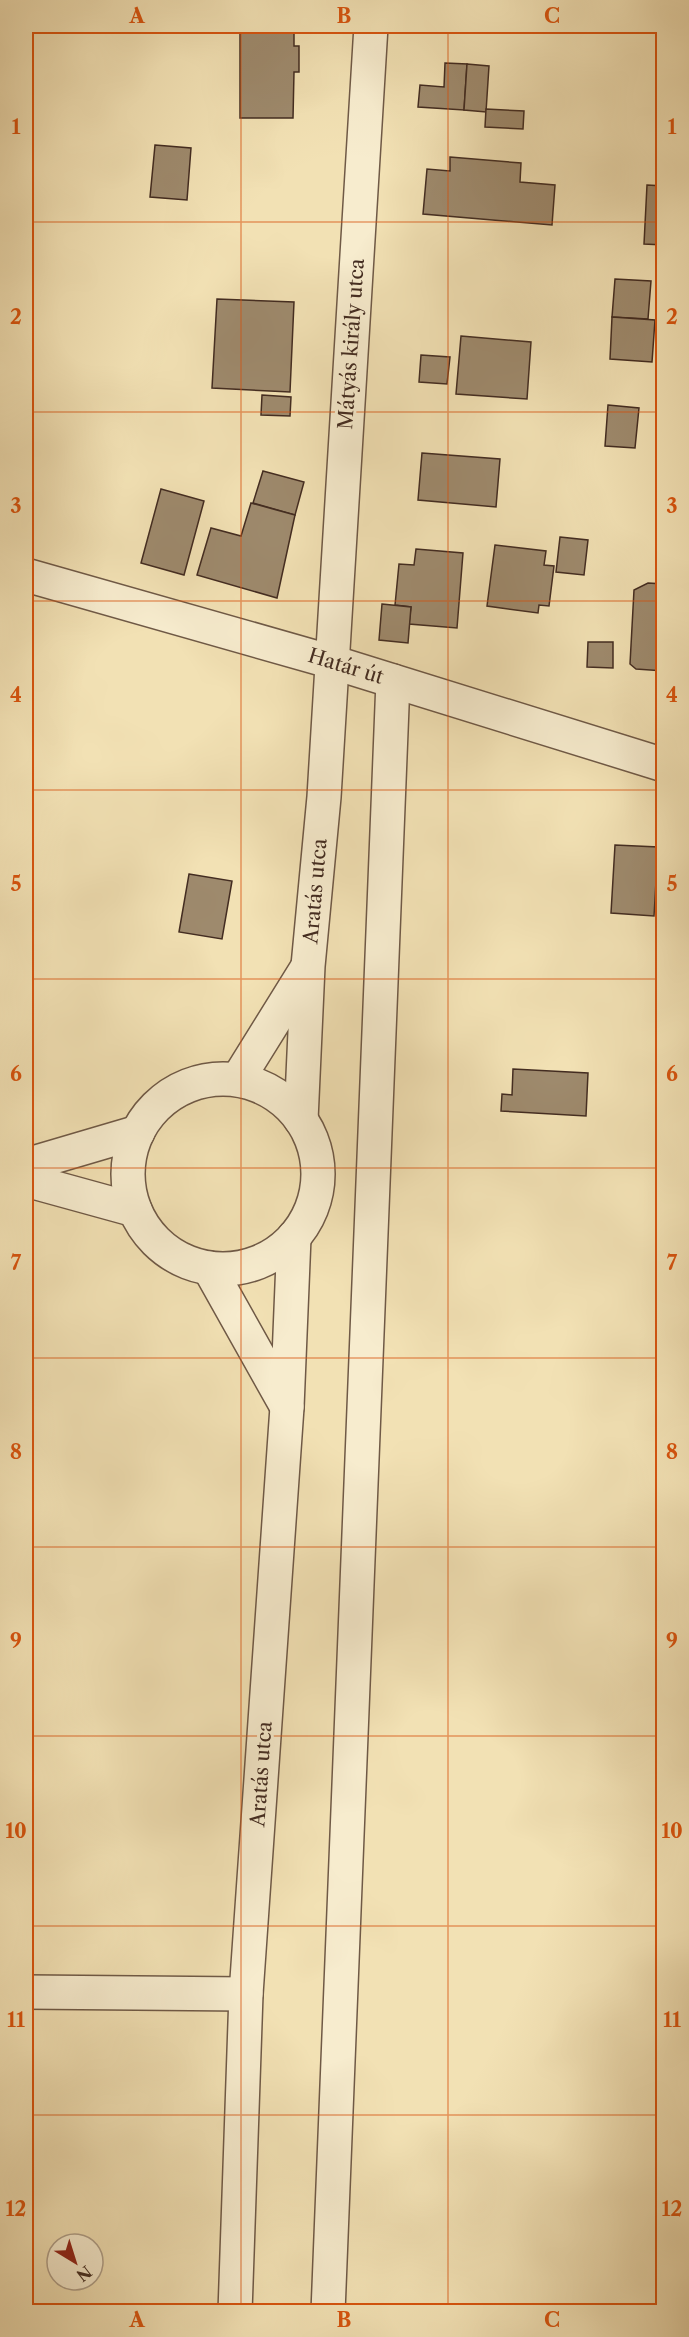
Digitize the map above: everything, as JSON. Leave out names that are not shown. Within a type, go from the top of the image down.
[{"type":"street","name":"Mátyás király utca","points":[[332,662],[371,26]]},
{"type":"street","name":"Határ út","points":[[26,575],[332,662],[663,765]]},
{"type":"street","name":"Aratás utca","points":[[301,1120],[308,966],[324,797],[332,662]]},
{"type":"street","points":[[328,2312],[393,681]]},
{"type":"street","points":[[238,1079],[308,966]]},
{"type":"street","points":[[238,1079],[269,1089],[295,1110],[301,1120],[312,1138],[319,1168],[316,1199],[303,1227],[282,1250],[255,1264],[225,1270],[194,1266],[167,1252],[145,1230],[131,1203],[127,1172],[132,1142],[148,1113],[173,1092],[205,1080],[238,1079]]},
{"type":"street","points":[[26,1165],[138,1132]]},
{"type":"street","points":[[26,1180],[135,1210]]},
{"type":"street","name":"Aratás utca","points":[[235,2312],[246,1994],[287,1407],[294,1237]]},
{"type":"street","points":[[209,1268],[287,1407]]},
{"type":"street","points":[[26,1992],[246,1994]]},
{"type":"building","points":[[240,26],[294,26],[294,46],[299,46],[299,72],[294,72],[293,118],[240,118]]},
{"type":"building","points":[[445,63],[467,64],[464,110],[418,107],[420,85],[444,87]]},
{"type":"building","points":[[467,64],[489,66],[486,112],[464,110]]},
{"type":"building","points":[[486,109],[524,111],[523,129],[485,127]]},
{"type":"building","points":[[155,145],[191,148],[187,200],[150,197]]},
{"type":"building","points":[[450,157],[521,163],[520,182],[555,185],[552,225],[423,214],[427,169],[450,171]]},
{"type":"building","points":[[647,185],[664,186],[664,245],[644,244]]},
{"type":"building","points":[[615,279],[651,281],[648,319],[612,317]]},
{"type":"building","points":[[217,299],[294,302],[290,392],[212,388]]},
{"type":"building","points":[[612,317],[655,320],[652,362],[610,359]]},
{"type":"building","points":[[461,336],[531,342],[527,399],[456,394]]},
{"type":"building","points":[[421,355],[450,357],[447,384],[419,382]]},
{"type":"building","points":[[664,393],[664,456],[658,456]]},
{"type":"building","points":[[262,395],[291,397],[290,416],[261,415]]},
{"type":"building","points":[[608,405],[639,408],[635,448],[605,446]]},
{"type":"building","points":[[422,453],[500,459],[496,507],[418,500]]},
{"type":"building","points":[[263,471],[304,482],[295,515],[253,503]]},
{"type":"building","points":[[161,489],[204,501],[184,575],[141,563]]},
{"type":"building","points":[[251,503],[295,515],[277,598],[197,575],[211,528],[241,536]]},
{"type":"building","points":[[660,526],[664,527],[664,551],[658,550]]},
{"type":"building","points":[[560,537],[588,540],[584,575],[556,572]]},
{"type":"building","points":[[495,545],[546,551],[544,565],[554,566],[549,606],[539,605],[538,613],[487,606]]},
{"type":"building","points":[[416,549],[463,553],[457,628],[409,624],[411,607],[395,605],[399,564],[414,565]]},
{"type":"building","points":[[648,583],[664,584],[664,671],[636,669],[630,664],[634,590]]},
{"type":"building","points":[[382,604],[411,607],[408,643],[379,640]]},
{"type":"building","points":[[588,642],[613,642],[613,668],[587,667]]},
{"type":"building","points":[[615,845],[658,847],[654,916],[611,913]]},
{"type":"building","points":[[189,874],[232,881],[222,939],[179,932]]},
{"type":"building","points":[[513,1069],[588,1073],[586,1116],[501,1111],[502,1094],[512,1095]]}]
